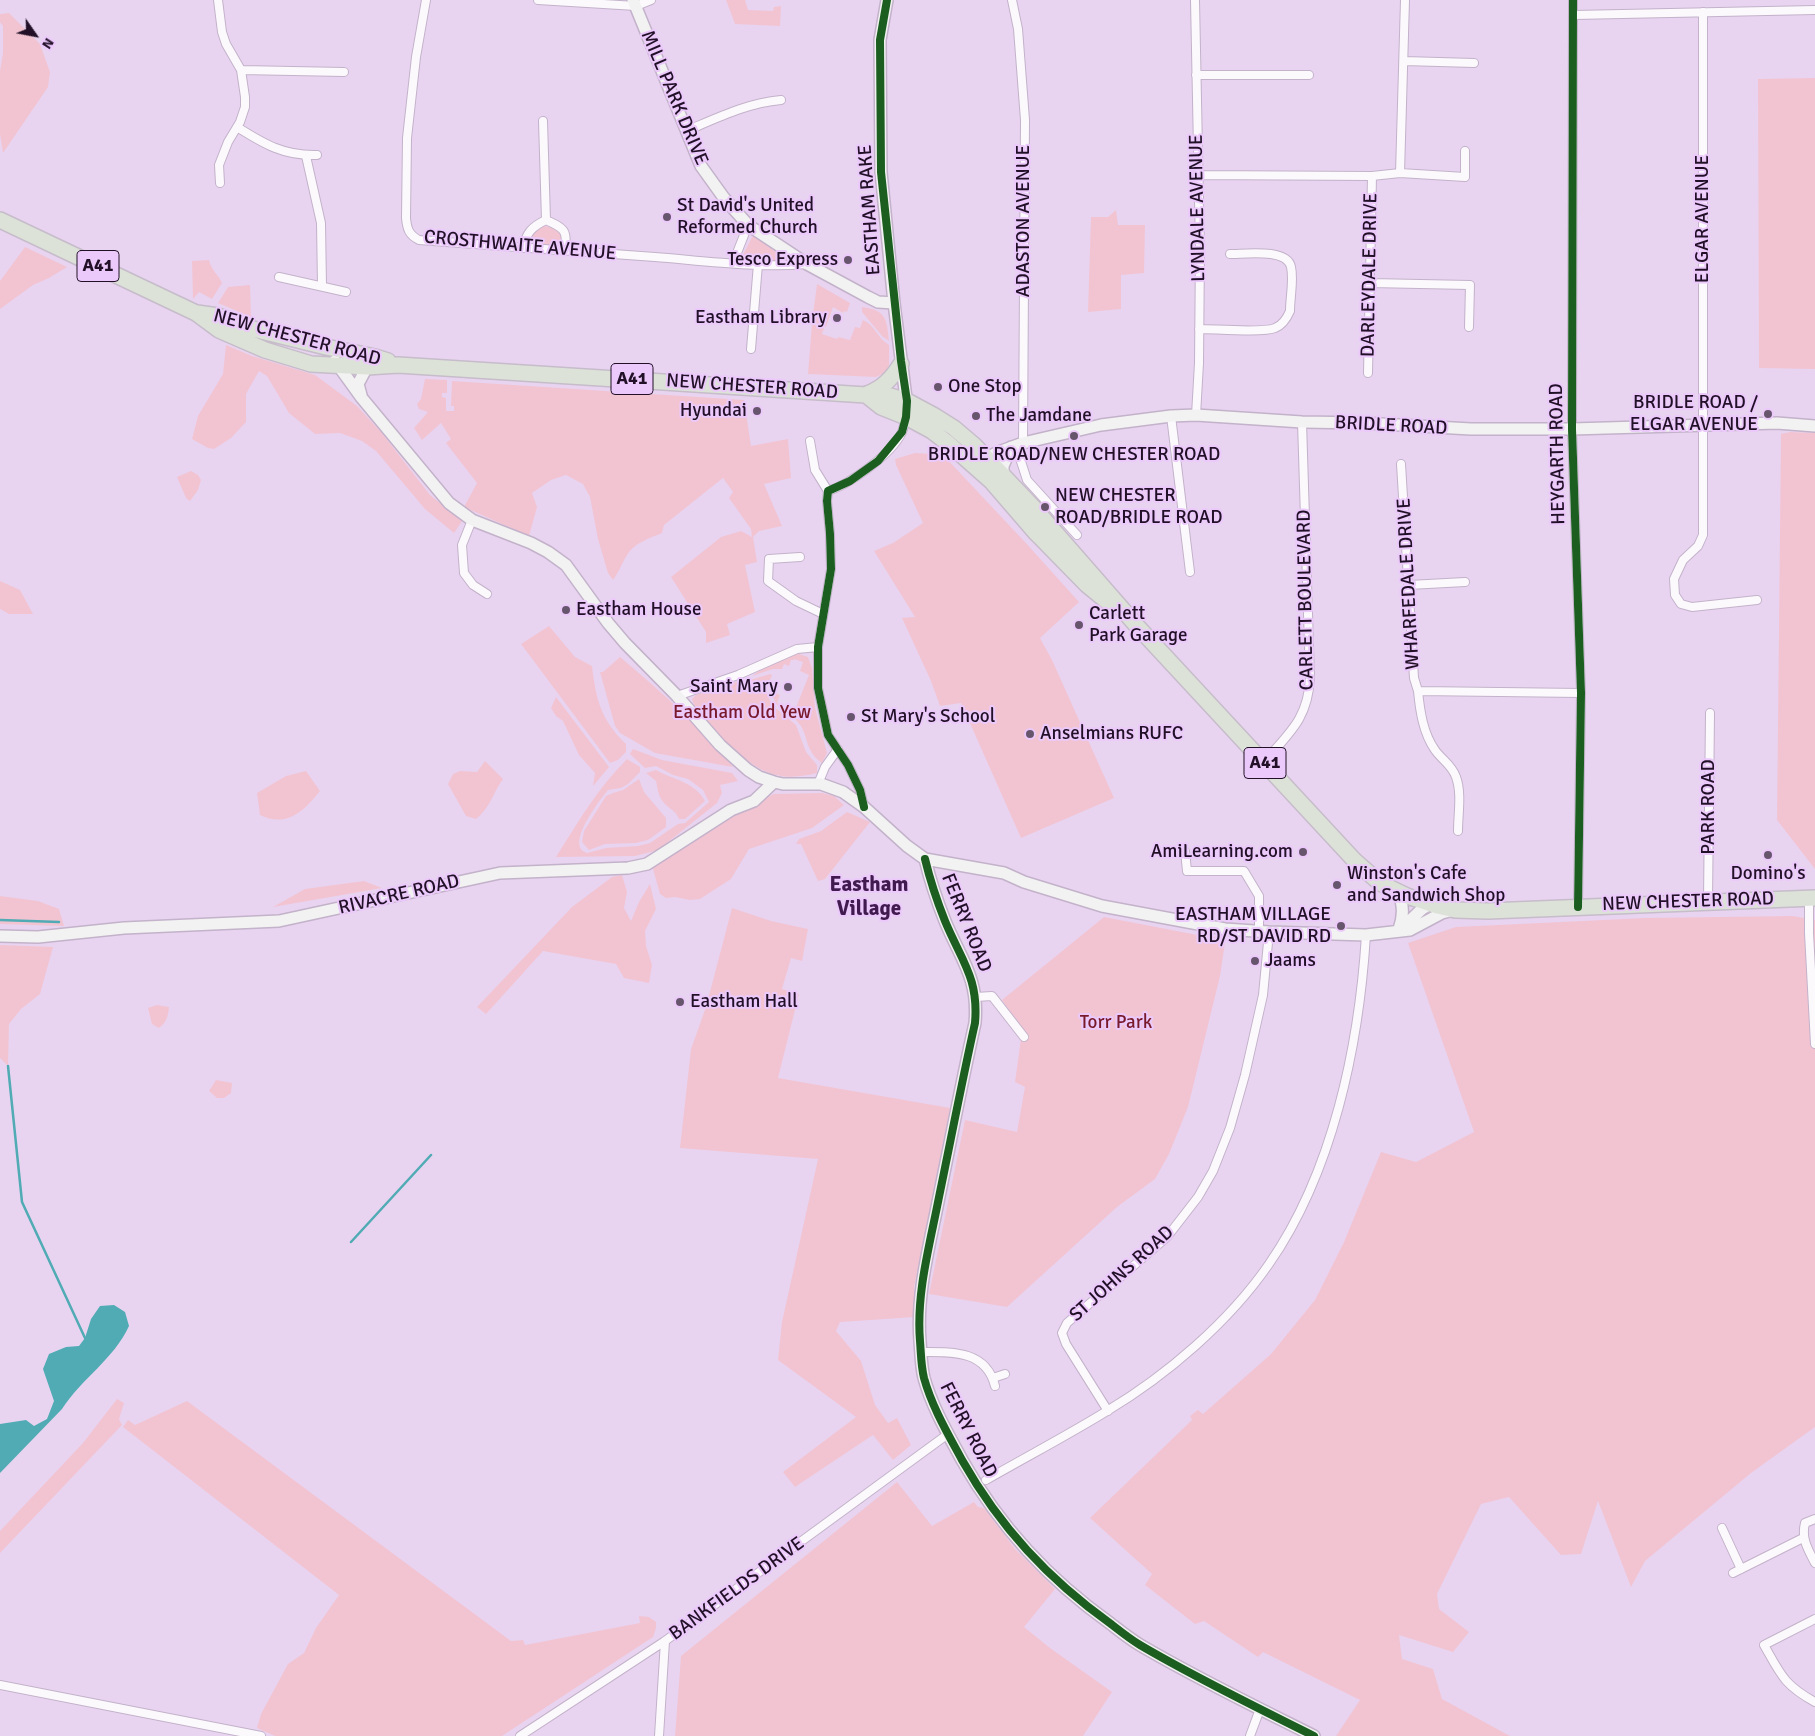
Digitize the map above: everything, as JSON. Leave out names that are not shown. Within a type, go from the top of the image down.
[{"type":"highway","name":"NEW CHESTER ROAD","points":[[0,220],[196,313],[219,330],[265,350],[311,364],[367,367],[398,365],[845,392],[887,395],[908,401],[954,428],[981,462],[992,482],[1036,533],[1087,585],[1137,626]]},
{"type":"highway","name":"NEW CHESTER ROAD","points":[[196,313],[218,316],[253,329],[326,348],[375,357],[398,365]]},
{"type":"highway","points":[[866,395],[877,391],[888,382],[901,364]]},
{"type":"highway","name":"NEW CHESTER ROAD","points":[[866,395],[881,407],[906,417],[1004,475],[1137,626],[1355,861],[1380,883],[1430,904],[1455,910],[1488,911],[1812,898]]},
{"type":"street","points":[[218,0],[222,32],[226,44],[241,70],[245,106],[219,165],[220,183]]},
{"type":"street","name":"CROSTHWAITE AVENUE","points":[[426,0],[416,57],[407,138],[407,229],[411,236],[419,240],[733,263],[807,264]]},
{"type":"street","points":[[538,0],[634,3],[651,0]]},
{"type":"street","name":"EASTHAM RAKE","points":[[887,0],[880,40],[881,172],[901,364],[908,401],[906,417]]},
{"type":"street","name":"ADASTON AVENUE","points":[[1012,0],[1018,29],[1024,120],[1017,446]]},
{"type":"street","name":"LYNDALE AVENUE","points":[[1195,0],[1197,175],[1200,249],[1196,415]]},
{"type":"street","points":[[1400,173],[1404,0]]},
{"type":"street","name":"HEYGARTH ROAD","points":[[1573,0],[1572,429],[1581,693],[1578,907]]},
{"type":"street","name":"MILL PARK DRIVE","points":[[634,3],[701,166],[724,198],[748,225],[807,264],[878,302],[894,303]]},
{"type":"street","points":[[1574,15],[1815,10]]},
{"type":"street","name":"ELGAR AVENUE","points":[[1703,12],[1703,535],[1698,546],[1683,560],[1674,579],[1675,595],[1681,604],[1692,606],[1757,600]]},
{"type":"street","points":[[1404,61],[1474,63]]},
{"type":"street","points":[[241,70],[344,72]]},
{"type":"street","points":[[1196,75],[1310,75]]},
{"type":"street","points":[[686,131],[747,106],[764,101],[781,100]]},
{"type":"street","points":[[544,122],[546,220]]},
{"type":"street","points":[[237,127],[260,142],[280,151],[306,156],[317,155]]},
{"type":"street","points":[[1197,175],[1372,176],[1400,173],[1465,177],[1466,151]]},
{"type":"street","points":[[306,156],[321,224],[322,286]]},
{"type":"street","name":"DARLEYDALE DRIVE","points":[[1368,373],[1372,176]]},
{"type":"street","points":[[524,248],[530,229],[546,220]]},
{"type":"street","points":[[546,220],[559,225],[564,230],[567,238],[565,251]]},
{"type":"street","points":[[733,263],[748,225]]},
{"type":"street","points":[[1199,329],[1270,329],[1283,323],[1290,311],[1292,268],[1286,259],[1278,254],[1230,254]]},
{"type":"street","points":[[750,350],[758,264]]},
{"type":"street","points":[[279,277],[346,292]]},
{"type":"street","points":[[1370,282],[1402,285],[1470,285],[1469,327]]},
{"type":"street","points":[[326,348],[361,397],[449,503],[472,520],[548,552],[566,565],[614,630],[677,696],[720,745],[748,770],[759,777],[783,784],[818,784],[834,787],[864,807],[907,846],[925,859],[1004,872],[1032,885],[1102,906],[1225,929],[1366,935],[1410,930],[1442,913],[1455,910]]},
{"type":"street","points":[[361,397],[358,384],[367,367]]},
{"type":"street","name":"BRIDLE ROAD","points":[[981,462],[1017,446],[1101,425],[1171,416],[1196,415],[1302,422],[1364,423],[1471,429],[1572,429],[1777,423],[1815,426]]},
{"type":"street","points":[[1171,416],[1190,572]]},
{"type":"street","points":[[828,491],[850,482],[878,461],[902,432],[906,417]]},
{"type":"street","name":"CARLETT BOULEVARD","points":[[1264,762],[1299,721],[1306,708],[1309,694],[1302,422]]},
{"type":"street","points":[[810,441],[814,470],[828,491],[826,501],[830,534],[831,569],[818,647],[818,688],[828,735],[848,765],[860,790],[864,807]]},
{"type":"street","points":[[1004,475],[1003,466],[1017,446]]},
{"type":"street","points":[[1017,446],[1027,480],[1077,535]]},
{"type":"street","name":"WHARFEDALE DRIVE","points":[[1401,464],[1414,678],[1418,691],[1581,693]]},
{"type":"street","points":[[472,520],[462,545],[464,573],[473,586],[487,594]]},
{"type":"street","points":[[800,557],[769,559],[768,581],[796,601],[823,614]]},
{"type":"street","points":[[1409,585],[1465,582]]},
{"type":"street","points":[[677,696],[738,675],[797,649],[818,647]]},
{"type":"street","points":[[1418,691],[1420,712],[1425,732],[1435,750],[1450,765],[1459,786],[1458,831]]},
{"type":"street","name":"PARK ROAD","points":[[1708,902],[1710,713]]},
{"type":"street","points":[[818,784],[825,767],[838,749]]},
{"type":"street","name":"RIVACRE ROAD","points":[[0,936],[38,937],[124,928],[279,921],[500,873],[628,868],[647,864],[731,810],[754,801],[774,782]]},
{"type":"street","points":[[1185,851],[1187,871],[1244,871],[1259,896],[1264,932]]},
{"type":"street","name":"FERRY ROAD","points":[[925,859],[930,882],[945,922],[969,969],[976,997],[975,1023],[927,1258],[921,1300],[920,1339],[924,1375],[930,1396],[948,1434],[977,1486],[1032,1558],[1063,1587],[1139,1644],[1314,1736]]},
{"type":"street","points":[[1398,892],[1403,914],[1399,931]]},
{"type":"street","points":[[1812,898],[1809,933],[1815,1044]]},
{"type":"street","points":[[1399,931],[1430,904]]},
{"type":"street","name":"ST JOHNS ROAD","points":[[1108,1411],[1066,1344],[1062,1333],[1066,1323],[1168,1237],[1198,1197],[1213,1171],[1227,1136],[1245,1076],[1263,994],[1264,932]]},
{"type":"street","points":[[986,1480],[1108,1411],[1152,1380],[1213,1329],[1251,1288],[1269,1264],[1293,1225],[1314,1181],[1333,1126],[1348,1068],[1363,986],[1366,935]]},
{"type":"street","points":[[976,997],[992,996],[1024,1037]]},
{"type":"street","points":[[922,1352],[940,1352],[975,1358],[984,1363],[994,1382],[1005,1374]]},
{"type":"street","name":"BANKFIELDS DRIVE","points":[[520,1736],[665,1642],[948,1434]]},
{"type":"street","points":[[1815,1518],[1805,1523],[1803,1532],[1803,1538],[1815,1563]]},
{"type":"street","points":[[1722,1528],[1741,1569]]},
{"type":"street","points":[[1732,1573],[1803,1538]]},
{"type":"street","points":[[1815,1619],[1764,1645],[1789,1685],[1815,1702]]},
{"type":"street","points":[[659,1736],[665,1642]]},
{"type":"street","points":[[0,1685],[261,1736]]},
{"type":"street","points":[[1250,1736],[1260,1709]]},
{"type":"green space","points":[[726,0],[745,0],[748,10],[773,11],[774,7],[781,6],[780,26],[735,24]]},
{"type":"green space","points":[[9,13],[40,44],[50,72],[48,87],[3,153],[0,134],[0,71],[3,53],[3,26],[0,22],[0,14]]},
{"type":"green space","points":[[1815,78],[1815,369],[1759,368],[1758,79]]},
{"type":"green space","points":[[1116,210],[1118,225],[1145,225],[1144,273],[1121,275],[1121,309],[1088,312],[1091,217],[1108,217]]},
{"type":"green space","points":[[543,226],[557,230],[560,233],[562,244],[546,246],[531,241],[535,232]]},
{"type":"green space","points":[[754,236],[789,261],[787,263],[745,260],[743,255]]},
{"type":"green space","points":[[25,247],[67,267],[33,285],[0,309],[0,281]]},
{"type":"green space","points":[[209,260],[211,267],[222,283],[212,299],[199,292],[193,299],[192,261]]},
{"type":"green space","points":[[817,284],[850,303],[847,312],[844,311],[843,313],[833,307],[826,327],[812,322]]},
{"type":"green space","points":[[250,285],[251,317],[218,303],[228,287]]},
{"type":"green space","points":[[862,307],[881,313],[886,321],[889,341],[882,336],[862,312]]},
{"type":"green space","points":[[863,320],[889,345],[889,365],[885,373],[876,377],[808,374],[812,324],[824,328],[822,334],[837,339],[838,337],[850,340],[855,327],[860,328]]},
{"type":"green space","points":[[226,345],[252,356],[315,375],[357,406],[381,432],[430,495],[462,521],[454,533],[425,509],[376,451],[362,441],[340,433],[315,434],[289,413],[267,376],[259,371],[246,394],[246,422],[231,438],[214,449],[208,448],[192,439],[198,416],[223,374]]},
{"type":"green space","points":[[425,379],[447,380],[447,393],[442,393],[442,397],[446,398],[446,411],[454,411],[454,406],[451,406],[452,381],[744,400],[751,446],[788,439],[791,478],[764,484],[782,526],[759,531],[753,537],[757,562],[745,565],[755,612],[727,624],[730,635],[706,643],[706,632],[671,577],[721,537],[741,531],[752,537],[751,529],[729,498],[733,492],[723,478],[664,525],[662,533],[634,547],[627,555],[613,580],[608,573],[598,539],[590,497],[583,484],[566,475],[551,480],[532,493],[537,507],[529,536],[464,507],[477,483],[446,443],[451,439],[441,423],[422,440],[414,428],[428,412],[419,409],[417,404],[421,399]]},
{"type":"green space","points":[[1790,432],[1815,433],[1815,869],[1777,820],[1781,434]]},
{"type":"green space","points":[[915,453],[945,457],[1079,602],[1040,638],[1052,660],[1114,798],[1021,838],[961,703],[940,706],[931,681],[902,618],[915,617],[874,551],[893,543],[923,523],[895,459]]},
{"type":"green space","points":[[191,471],[198,475],[201,480],[198,490],[190,501],[186,498],[177,477]]},
{"type":"green space","points":[[0,581],[20,590],[33,614],[9,614],[0,609]]},
{"type":"green space","points":[[549,626],[575,657],[592,666],[595,689],[601,709],[605,718],[626,744],[626,752],[618,760],[610,763],[521,644]]},
{"type":"green space","points":[[794,654],[808,657],[812,668],[815,708],[827,753],[822,763],[812,753],[800,725],[792,716],[778,706],[771,691],[780,695],[777,703],[795,710],[809,675],[800,671],[803,662],[794,659],[791,660],[789,666],[784,664],[782,669],[773,669],[752,676],[769,664]]},
{"type":"green space","points":[[620,657],[694,723],[733,767],[655,753],[620,733],[615,726],[600,672],[603,672]]},
{"type":"green space","name":"Eastham Old Yew","points":[[772,675],[767,687],[767,694],[772,705],[796,725],[806,752],[817,765],[817,773],[786,776],[767,772],[748,761],[729,745],[696,711],[692,699],[696,695],[742,680],[747,681]]},
{"type":"green space","points":[[556,697],[609,767],[593,786],[595,773],[579,755],[563,721],[556,716],[551,708]]},
{"type":"green space","points":[[633,749],[662,760],[732,773],[738,781],[720,785],[722,793],[717,803],[658,850],[635,856],[556,857],[597,794],[627,759],[640,767],[640,772],[621,788],[608,790],[588,818],[583,827],[579,843],[581,849],[586,853],[606,848],[638,846],[650,843],[678,824],[685,823],[709,802],[703,790],[688,779],[673,775],[656,766],[645,768],[630,754]]},
{"type":"green space","points":[[485,761],[503,779],[488,805],[476,819],[466,816],[448,784],[453,774],[460,771],[477,772]]},
{"type":"green space","points":[[656,770],[690,785],[705,801],[685,819],[679,819],[675,812],[661,799],[656,781],[646,773]]},
{"type":"green space","points":[[306,771],[320,791],[308,805],[294,815],[279,820],[260,815],[257,793],[286,776]]},
{"type":"green space","points":[[639,779],[644,792],[666,818],[666,827],[648,840],[636,843],[605,844],[589,850],[582,842],[584,831],[606,796],[623,790]]},
{"type":"green space","points":[[822,793],[834,796],[844,805],[812,828],[749,849],[731,879],[700,899],[666,898],[660,894],[653,869],[655,863],[665,859],[721,820],[774,794]]},
{"type":"green space","points":[[847,812],[870,822],[825,879],[818,881],[801,844],[796,844],[799,839],[821,831]]},
{"type":"green space","points":[[622,875],[627,892],[624,908],[631,921],[639,902],[650,884],[656,909],[645,931],[646,946],[652,965],[649,983],[624,978],[616,964],[543,951],[486,1014],[477,1007],[572,907],[612,877]]},
{"type":"green space","points":[[364,881],[382,888],[273,907],[305,889]]},
{"type":"green space","points":[[0,896],[38,901],[59,909],[64,926],[0,924]]},
{"type":"green space","points":[[732,908],[771,921],[808,929],[802,961],[791,958],[782,989],[799,994],[778,1078],[950,1108],[914,1287],[915,1317],[840,1322],[836,1331],[861,1361],[875,1405],[888,1423],[897,1418],[911,1445],[893,1460],[873,1435],[795,1487],[783,1472],[856,1417],[778,1360],[782,1322],[818,1159],[680,1148],[691,1049],[706,1007]]},
{"type":"green space","points":[[1793,916],[1815,920],[1815,1427],[1751,1473],[1645,1561],[1631,1587],[1598,1501],[1581,1554],[1561,1555],[1509,1497],[1481,1504],[1437,1594],[1439,1609],[1469,1632],[1453,1652],[1399,1635],[1402,1659],[1433,1669],[1442,1699],[1510,1736],[1336,1736],[1360,1700],[1263,1652],[1258,1657],[1204,1621],[1195,1624],[1145,1585],[1152,1574],[1090,1518],[1192,1420],[1190,1416],[1198,1410],[1203,1414],[1271,1354],[1315,1300],[1344,1242],[1381,1152],[1416,1162],[1474,1132],[1408,943],[1456,927],[1645,918]]},
{"type":"green space","name":"Torr Park","points":[[1104,917],[1208,937],[1226,936],[1220,976],[1188,1107],[1169,1154],[1155,1179],[1117,1207],[1007,1307],[929,1294],[965,1120],[1017,1132],[1025,1087],[1015,1082],[1021,1039],[1026,1035],[1002,1000]]},
{"type":"green space","points":[[0,945],[53,947],[40,994],[21,1009],[9,1024],[8,1066],[0,1058]]},
{"type":"green space","points":[[157,1005],[169,1007],[167,1019],[159,1028],[152,1024],[148,1008]]},
{"type":"green space","points":[[216,1080],[232,1083],[231,1093],[224,1098],[217,1098],[209,1091]]},
{"type":"green space","points":[[117,1399],[124,1403],[119,1419],[122,1425],[0,1553],[0,1531],[83,1443]]},
{"type":"green space","points":[[187,1401],[511,1641],[523,1640],[525,1645],[640,1623],[639,1616],[649,1617],[656,1622],[653,1637],[502,1736],[275,1736],[257,1728],[261,1714],[288,1664],[304,1653],[316,1628],[339,1595],[123,1427],[128,1420],[135,1425]]},
{"type":"green space","points":[[897,1482],[932,1526],[974,1502],[978,1507],[984,1508],[1015,1549],[1055,1589],[1024,1627],[1112,1692],[1083,1736],[675,1736],[681,1656]]},
{"type":"shaded area","points":[[114,1305],[125,1312],[129,1326],[123,1338],[78,1388],[62,1409],[0,1473],[0,1424],[26,1420],[34,1426],[47,1419],[54,1401],[43,1369],[49,1354],[66,1347],[79,1346],[85,1338],[91,1319],[100,1306]]},
{"type":"waterway","points":[[0,920],[59,922]]},
{"type":"waterway","points":[[8,1066],[22,1202],[85,1338]]},
{"type":"waterway","points":[[351,1242],[431,1155]]},
{"type":"cycle path","points":[[864,807],[860,790],[848,765],[828,735],[818,688],[818,647],[831,569],[828,491],[850,481],[878,461],[902,432],[906,417],[907,401],[881,172],[880,40],[887,0]]},
{"type":"cycle path","points":[[1573,0],[1572,429],[1581,693],[1578,907]]},
{"type":"cycle path","points":[[925,859],[942,913],[968,970],[976,1007],[975,1023],[928,1251],[920,1305],[919,1323],[922,1369],[927,1389],[936,1410],[962,1460],[992,1508],[1027,1550],[1066,1589],[1140,1645],[1204,1681],[1314,1736]]},
{"type":"place","name":"St David's United Reformed Church","points":[[667,217]]},
{"type":"place","name":"Tesco Express","points":[[848,260]]},
{"type":"place","name":"Eastham Library","points":[[837,318]]},
{"type":"place","name":"One Stop","points":[[938,387]]},
{"type":"place","name":"Hyundai","points":[[757,411]]},
{"type":"place","name":"BRIDLE ROAD / ELGAR AVENUE","points":[[1768,414]]},
{"type":"place","name":"The Jamdane","points":[[976,416]]},
{"type":"place","name":"BRIDLE ROAD/NEW CHESTER ROAD","points":[[1074,436]]},
{"type":"place","name":"NEW CHESTER ROAD/BRIDLE ROAD","points":[[1045,507]]},
{"type":"place","name":"Eastham House","points":[[566,610]]},
{"type":"place","name":"Carlett Park Garage","points":[[1079,625]]},
{"type":"place","name":"Saint Mary","points":[[788,687]]},
{"type":"place","name":"St Mary's School","points":[[851,717]]},
{"type":"place","name":"Anselmians RUFC","points":[[1030,734]]},
{"type":"place","name":"AmiLearning.com","points":[[1303,852]]},
{"type":"place","name":"Domino's","points":[[1768,855]]},
{"type":"place","name":"Winston's Cafe and Sandwich Shop","points":[[1337,885]]},
{"type":"place","name":"EASTHAM VILLAGE RD/ST DAVID RD","points":[[1341,926]]},
{"type":"place","name":"Jaams","points":[[1255,961]]},
{"type":"place","name":"Eastham Hall","points":[[680,1002]]},
{"type":"district","name":"Eastham Village","points":[[869,897]]}]
